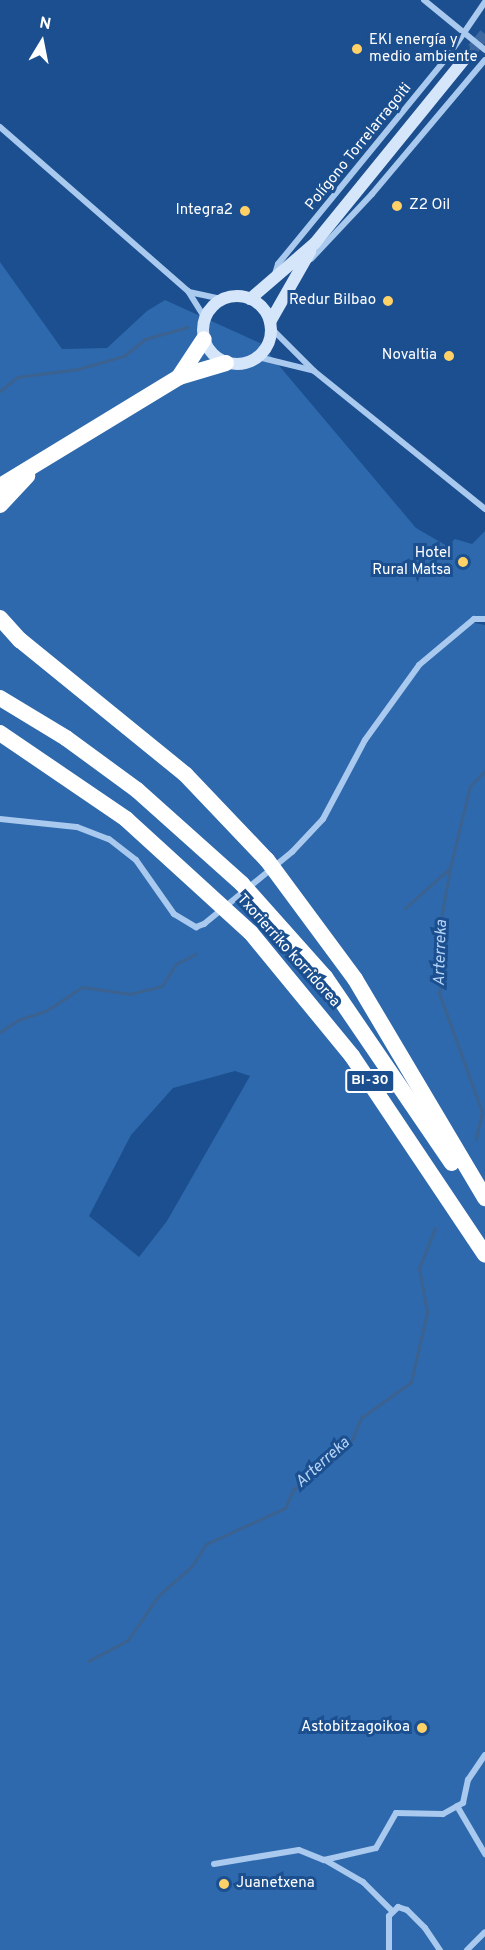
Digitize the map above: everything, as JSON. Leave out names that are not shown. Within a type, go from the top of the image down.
[{"type":"highway","points":[[179,377],[204,339]]},
{"type":"highway","points":[[0,486],[179,377],[226,363]]},
{"type":"highway","points":[[0,506],[43,461]]},
{"type":"highway","points":[[0,618],[20,640],[185,774],[273,867],[355,979],[485,1198]]},
{"type":"highway","name":"Txorierriko korridorea","points":[[0,698],[66,738],[137,790],[256,898],[355,1018],[485,1213]]},
{"type":"highway","name":"Txorierriko korridorea","points":[[0,733],[126,819],[238,919],[301,990],[352,1056],[485,1255]]},
{"type":"street","points":[[424,0],[485,50]]},
{"type":"street","name":"Polígono Torrelarragoiti","points":[[274,277],[278,264],[446,59],[485,2]]},
{"type":"street","points":[[0,127],[189,291],[205,318],[204,339],[214,356],[226,363],[241,364],[258,357],[268,344],[271,325],[315,243],[468,55]]},
{"type":"street","points":[[295,277],[372,194],[485,60]]},
{"type":"street","points":[[189,291],[222,299],[250,298],[315,243]]},
{"type":"street","points":[[250,298],[266,312],[271,325],[314,371],[485,509]]},
{"type":"street","points":[[205,318],[222,299]]},
{"type":"street","points":[[258,357],[314,371]]},
{"type":"street","points":[[0,819],[77,827],[109,839],[136,860],[174,914],[196,927],[204,924],[292,852],[323,819],[365,740],[419,665],[455,640],[474,620],[485,619]]},
{"type":"street","points":[[324,1860],[376,1848],[396,1813],[443,1814],[463,1803],[468,1780],[485,1755]]},
{"type":"street","points":[[457,1806],[485,1854]]},
{"type":"street","points":[[214,1864],[299,1850],[324,1860],[363,1882],[393,1912]]},
{"type":"street","points":[[389,1950],[389,1916],[398,1907],[407,1910],[440,1950]]},
{"type":"street","points":[[467,1950],[485,1932]]},
{"type":"shaded area","points":[[0,262],[62,349],[107,348],[147,311],[165,300],[260,343],[416,528],[447,546],[455,539],[472,544],[485,531],[485,621],[474,616],[475,623],[485,625],[485,1950],[0,1950]],"holes":[[[235,1071],[250,1076],[167,1221],[139,1257],[89,1216],[131,1135],[173,1088]]]},
{"type":"waterway","points":[[0,391],[17,377],[78,369],[124,356],[145,339],[187,327]]},
{"type":"waterway","points":[[405,908],[450,868],[470,786],[485,771]]},
{"type":"waterway","name":"Arterreka","points":[[450,868],[441,919],[443,969],[439,993],[482,1112],[476,1139]]},
{"type":"waterway","points":[[0,1032],[18,1020],[46,1011],[82,987],[130,994],[162,986],[176,964],[196,954]]},
{"type":"waterway","name":"Arterreka","points":[[88,1661],[128,1640],[158,1596],[192,1566],[206,1544],[285,1508],[293,1490],[352,1440],[361,1418],[411,1382],[427,1312],[419,1268],[435,1228]]},
{"type":"tunnel","points":[[468,55],[485,34]]},
{"type":"place","name":"EKI energía y medio ambiente","points":[[357,49]]},
{"type":"place","name":"Z2 Oil","points":[[397,206]]},
{"type":"place","name":"Integra2","points":[[245,211]]},
{"type":"place","name":"Redur Bilbao","points":[[388,301]]},
{"type":"place","name":"Novaltia","points":[[449,356]]},
{"type":"place","name":"Hotel Rural Matsa","points":[[463,562]]},
{"type":"place","name":"Astobitzagoikoa","points":[[422,1728]]},
{"type":"place","name":"Juanetxena","points":[[224,1884]]}]
